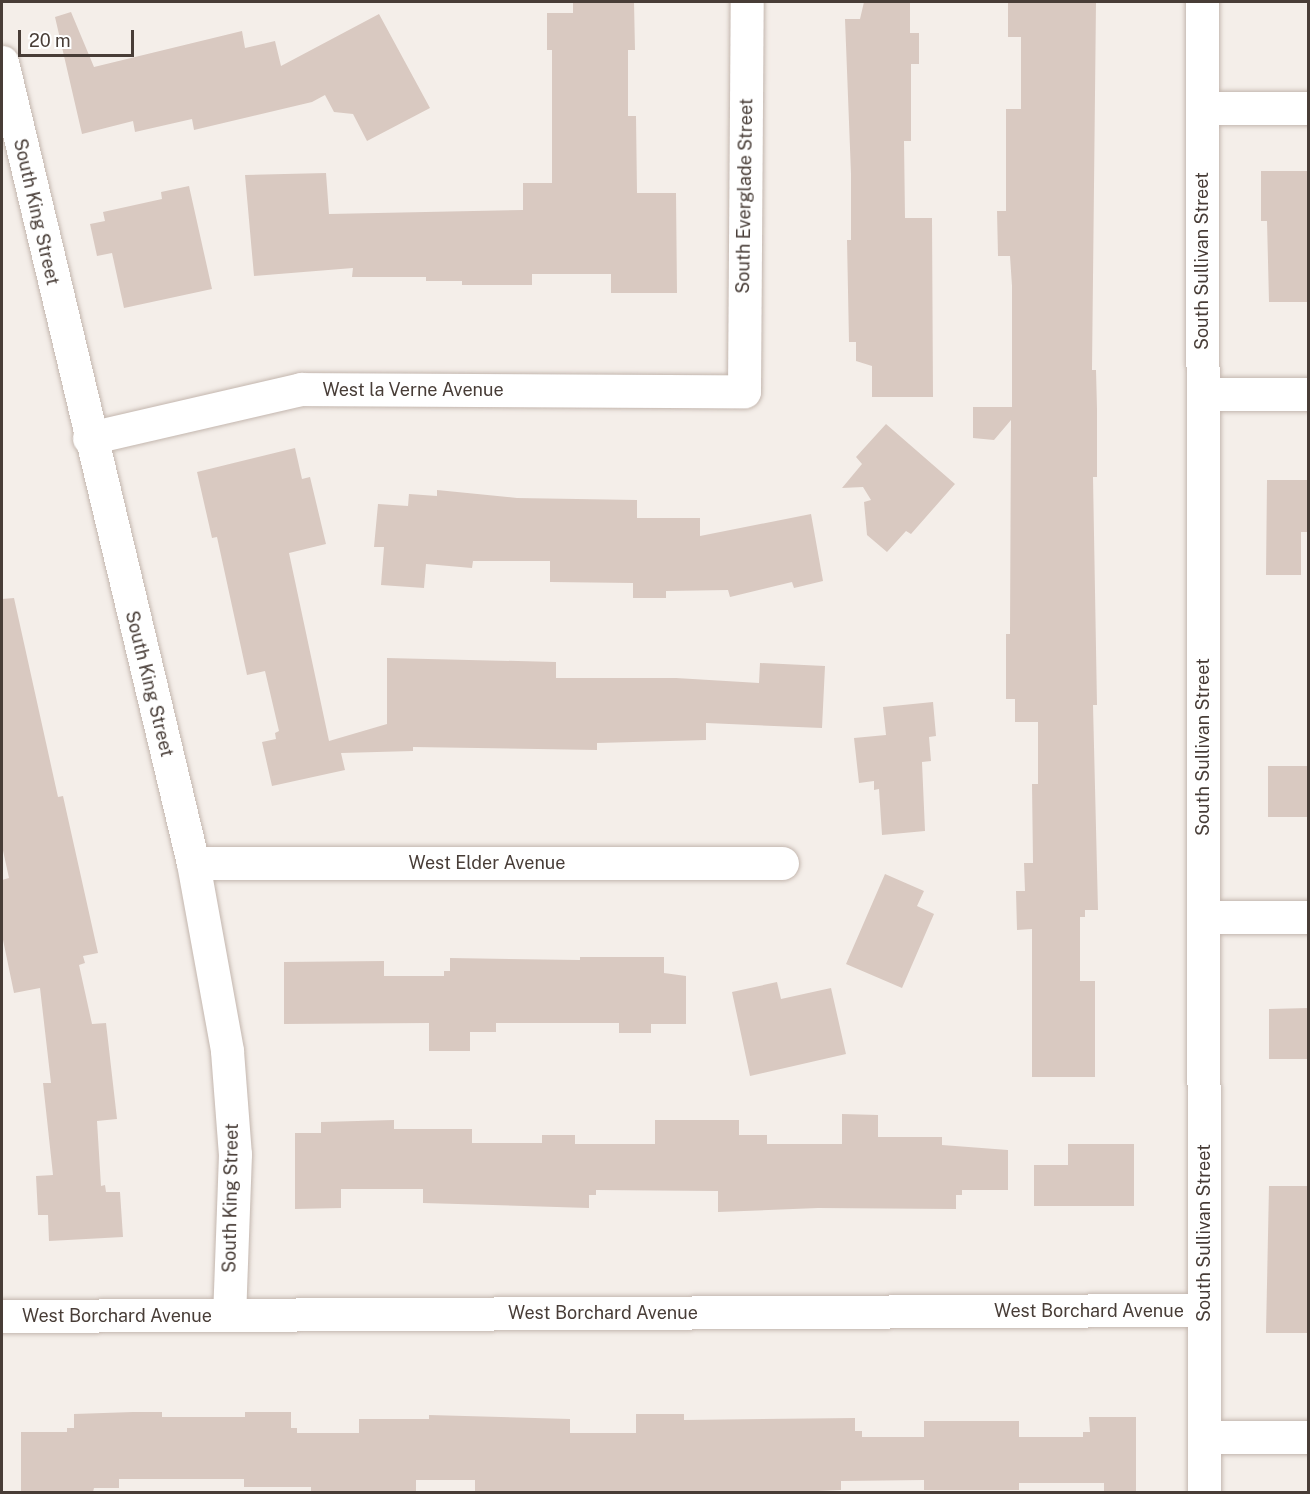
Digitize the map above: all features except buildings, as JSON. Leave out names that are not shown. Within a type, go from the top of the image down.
[{"type":"street","name":"South Everglade Street","points":[[744,391],[747,2]]},
{"type":"street","name":"South Sullivan Street","points":[[1202,2],[1204,1492]]},
{"type":"street","name":"South King Street","points":[[2,62],[89,438],[193,863],[226,1051],[233,1131],[229,1315]]},
{"type":"street","points":[[1202,108],[1308,108]]},
{"type":"street","name":"West la Verne Avenue","points":[[89,438],[301,389],[744,391]]},
{"type":"street","points":[[1203,394],[1308,394]]},
{"type":"street","name":"West Elder Avenue","points":[[193,863],[782,863]]},
{"type":"street","points":[[1203,916],[1308,917]]},
{"type":"street","name":"West Borchard Avenue","points":[[2,1316],[1204,1310]]},
{"type":"street","points":[[1204,1437],[1308,1437]]}]
